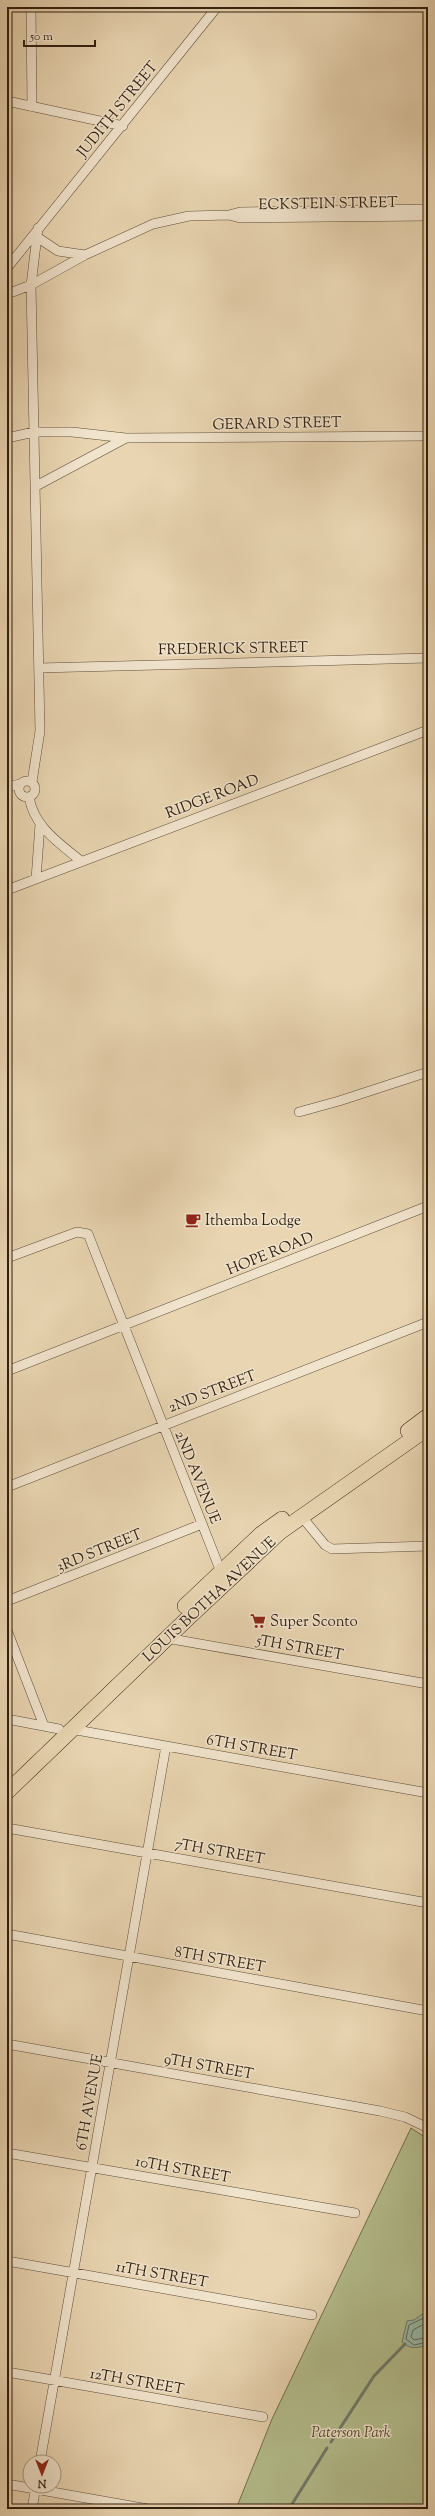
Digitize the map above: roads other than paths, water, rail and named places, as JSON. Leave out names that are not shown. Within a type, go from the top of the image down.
[{"type":"main road","name":"LOUIS BOTHA AVENUE","points":[[7,1779],[221,1572],[274,1525],[428,1416]]},
{"type":"main road","name":"LOUIS BOTHA AVENUE","points":[[7,1792],[58,1728],[166,1638],[266,1545],[302,1516],[428,1428]]},
{"type":"street","points":[[31,7],[32,107]]},
{"type":"street","name":"JUDITH STREET","points":[[7,268],[38,233],[217,7]]},
{"type":"street","points":[[7,101],[123,126]]},
{"type":"street","name":"ECKSTEIN STREET","points":[[7,294],[31,285],[85,255],[153,224],[189,216],[229,215],[240,212],[428,210]]},
{"type":"street","name":"ECKSTEIN STREET","points":[[229,215],[240,218],[428,216]]},
{"type":"street","points":[[38,233],[58,251],[85,255]]},
{"type":"street","points":[[20,784],[19,792],[22,795],[29,797],[35,793],[35,785],[32,782],[40,737],[31,285],[38,233]]},
{"type":"street","name":"GERARD STREET","points":[[7,438],[34,432],[72,432],[126,438],[428,436]]},
{"type":"street","name":"GERARD STREET","points":[[36,486],[126,438]]},
{"type":"street","name":"FREDERICK STREET","points":[[39,668],[428,658]]},
{"type":"street","name":"RIDGE ROAD","points":[[7,890],[428,730]]},
{"type":"street","points":[[7,787],[26,781],[32,782]]},
{"type":"street","points":[[29,797],[33,814],[40,824],[81,861]]},
{"type":"street","points":[[36,878],[40,824]]},
{"type":"street","points":[[299,1112],[339,1102],[428,1072]]},
{"type":"street","name":"HOPE ROAD","points":[[7,1371],[428,1206]]},
{"type":"street","name":"2ND AVENUE","points":[[7,1258],[82,1231],[88,1234],[122,1326],[221,1572]]},
{"type":"street","name":"2ND STREET","points":[[7,1486],[428,1322]]},
{"type":"street","points":[[302,1516],[325,1545],[332,1549],[428,1546]]},
{"type":"street","name":"3RD STREET","points":[[7,1601],[202,1524]]},
{"type":"street","points":[[7,1630],[58,1728]]},
{"type":"street","name":"5TH STREET","points":[[166,1638],[428,1684]]},
{"type":"street","name":"6TH STREET","points":[[7,1719],[428,1793]]},
{"type":"street","name":"6TH AVENUE","points":[[41,2454],[166,1746]]},
{"type":"street","name":"7TH STREET","points":[[7,1828],[428,1903]]},
{"type":"street","name":"8TH STREET","points":[[7,1934],[428,2011]]},
{"type":"street","name":"9TH STREET","points":[[7,2044],[380,2111],[405,2117],[428,2128]]},
{"type":"street","name":"10TH STREET","points":[[7,2153],[355,2213]]},
{"type":"street","name":"11TH STREET","points":[[7,2261],[312,2315]]},
{"type":"street","name":"12TH STREET","points":[[7,2372],[263,2417]]},
{"type":"street","points":[[7,2484],[22,2486]]},
{"type":"street","points":[[62,2492],[147,2509]]},
{"type":"street","points":[[32,2509],[35,2494]]},
{"type":"water","points":[[428,2310],[428,2345],[414,2348],[405,2345],[402,2342],[407,2321],[414,2320]]},
{"type":"waterway","points":[[331,2442],[374,2376],[405,2344]]},
{"type":"waterway","points":[[289,2509],[327,2448]]},
{"type":"place","name":"Ithemba Lodge","points":[[193,1220]]},
{"type":"place","name":"Super Sconto","points":[[258,1621]]},
{"type":"park label","name":"Paterson Park","points":[[351,2432]]}]
